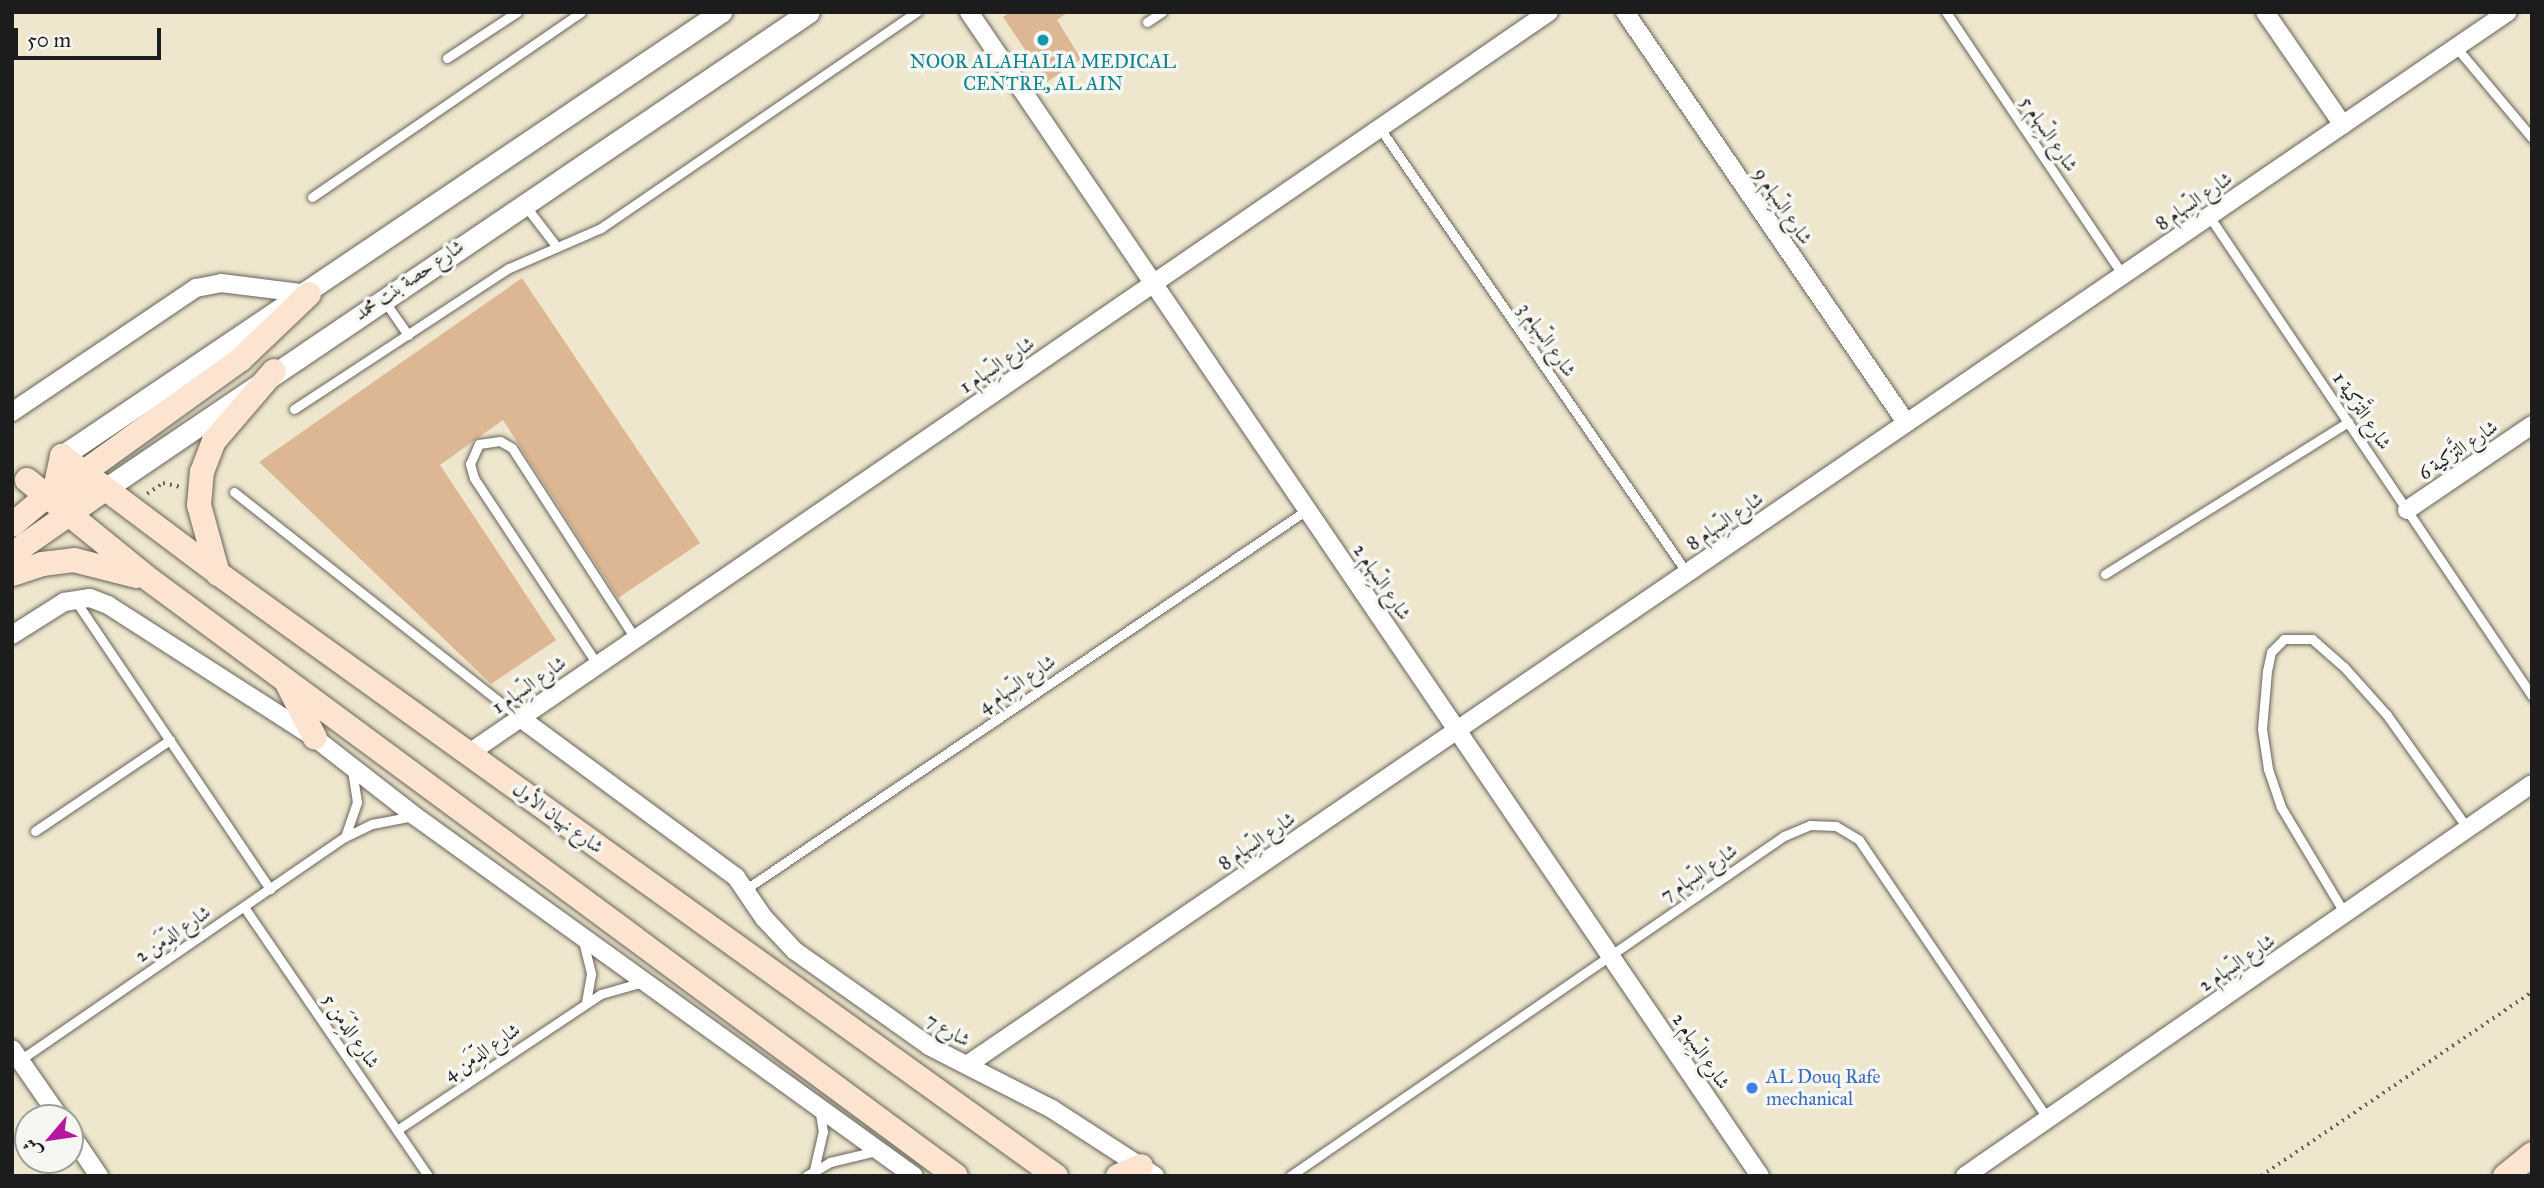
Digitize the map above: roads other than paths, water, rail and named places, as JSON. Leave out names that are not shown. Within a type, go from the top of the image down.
[{"type":"main road","points":[[68,515],[72,492],[84,472],[241,359],[309,293]]},
{"type":"main road","points":[[219,574],[199,505],[202,472],[214,441],[274,371]]},
{"type":"main road","points":[[19,485],[62,456]]},
{"type":"main road","points":[[12,525],[48,498],[60,478],[62,456]]},
{"type":"main road","name":"شارع نهيان الأول","points":[[62,456],[219,574],[1056,1176]]},
{"type":"main road","points":[[19,485],[48,498],[150,580],[956,1176]]},
{"type":"main road","name":"شارع حصة بنت محمد","points":[[12,554],[105,489]]},
{"type":"main road","points":[[12,575],[42,564],[74,560],[150,580]]},
{"type":"main road","points":[[284,679],[315,737]]},
{"type":"main road","points":[[2505,1176],[2532,1154]]},
{"type":"main road","points":[[1118,1176],[1148,1171]]},
{"type":"street","points":[[62,456],[309,293],[721,12]]},
{"type":"street","name":"شارع حصة بنت محمد","points":[[105,489],[274,371],[809,12]]},
{"type":"street","name":"شارع السِّهام 2","points":[[969,12],[1760,1176]]},
{"type":"street","name":"شارع السِّهام 1","points":[[468,754],[1549,12]]},
{"type":"street","name":"شارع السِّهام 9","points":[[1625,12],[1906,424]]},
{"type":"street","points":[[2265,12],[2343,125]]},
{"type":"street","name":"شارع السِّهام 8","points":[[967,1065],[2508,12]]},
{"type":"street","points":[[12,412],[196,288],[221,283],[309,293]]},
{"type":"street","name":"شارع التَّزكية 6","points":[[2407,510],[2532,425]]},
{"type":"street","points":[[12,635],[74,599],[108,605],[315,737],[415,816],[914,1176]]},
{"type":"street","name":"شارع 7","points":[[519,717],[725,869],[746,889],[764,918],[795,951],[929,1046],[1052,1109],[1148,1171]]},
{"type":"street","name":"شارع السِّهام 2","points":[[1965,1176],[2532,784]]},
{"type":"street","points":[[16,1055],[50,1104]]},
{"type":"street","points":[[84,1154],[99,1176]]},
{"type":"lane","points":[[447,58],[517,12]]},
{"type":"lane","points":[[312,197],[581,12]]},
{"type":"lane","points":[[294,410],[509,268],[601,228],[918,12]]},
{"type":"lane","points":[[1147,22],[1162,12]]},
{"type":"lane","name":"شارع السِّهام 5","points":[[1946,12],[2123,275]]},
{"type":"lane","points":[[2456,47],[2532,138]]},
{"type":"lane","name":"شارع السِّهام 3","points":[[1379,127],[1687,573]]},
{"type":"lane","points":[[524,203],[557,247]]},
{"type":"lane","name":"شارع التَّزكية 1","points":[[2210,216],[2532,696]]},
{"type":"lane","points":[[382,298],[408,335]]},
{"type":"lane","points":[[2105,574],[2348,422]]},
{"type":"lane","points":[[597,664],[474,478],[470,464],[480,444],[493,440],[512,448],[635,638]]},
{"type":"lane","points":[[234,492],[519,717]]},
{"type":"lane","name":"شارع السِّهام 4","points":[[746,889],[1308,509]]},
{"type":"lane","points":[[74,599],[270,889]]},
{"type":"lane","points":[[2345,914],[2281,807],[2268,769],[2262,729],[2267,671],[2271,652],[2284,639],[2312,639],[2344,667],[2387,715],[2468,829]]},
{"type":"lane","points":[[35,831],[170,740]]},
{"type":"lane","points":[[345,837],[358,802],[351,765]]},
{"type":"lane","name":"شارع الدِّمَن 2","points":[[16,1055],[345,837],[386,820],[415,816]]},
{"type":"lane","name":"شارع السِّهام 7","points":[[1290,1176],[1797,829],[1836,827],[1867,851],[2047,1118]]},
{"type":"lane","name":"شارع الدِّمَن 5","points":[[244,906],[428,1176]]},
{"type":"lane","points":[[579,933],[591,974],[586,1003]]},
{"type":"lane","name":"شارع الدِّمَن 4","points":[[397,1130],[586,1003],[616,988],[648,982]]},
{"type":"lane","points":[[810,1173],[822,1132],[819,1106]]},
{"type":"lane","points":[[810,1173],[846,1157],[881,1151]]},
{"type":"place","name":"NOOR ALAHALIA MEDICAL CENTRE, AL AIN","points":[[1043,40]]},
{"type":"place","name":"AL Douq Rafe mechanical","points":[[1752,1088]]}]
